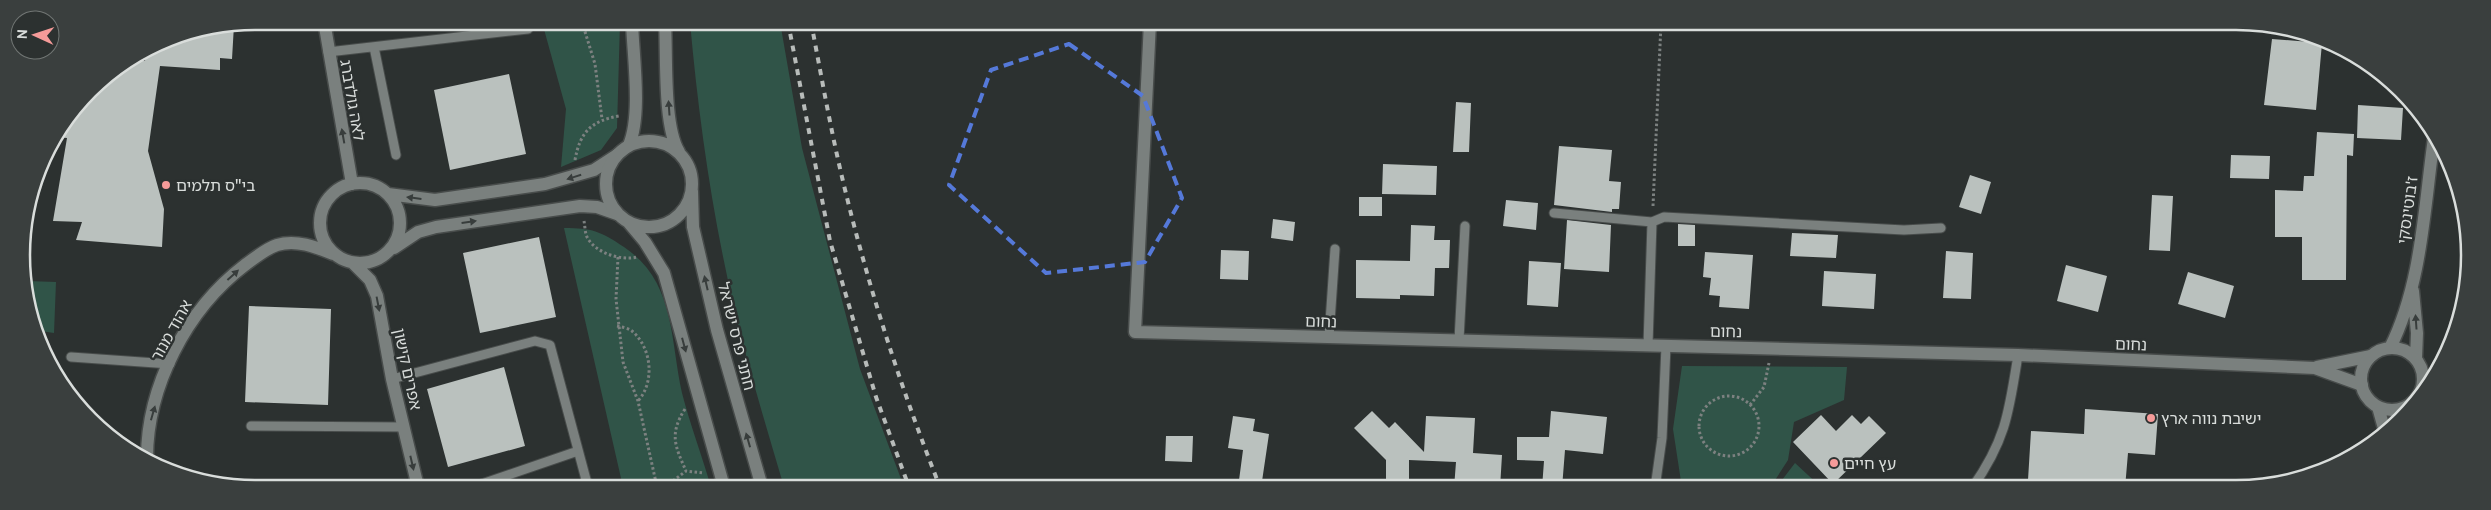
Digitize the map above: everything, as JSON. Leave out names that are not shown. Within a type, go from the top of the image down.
[{"type":"street","name":"לאה גולדברג","points":[[325,30],[352,184]]},
{"type":"street","points":[[629,145],[634,133],[635,114],[632,30]]},
{"type":"street","points":[[392,249],[398,238],[400,214],[388,194],[377,186],[364,183],[340,188],[330,196],[323,207],[320,219],[320,232],[325,244],[333,254],[354,264],[368,263],[381,258],[418,232],[436,227],[580,206],[597,207],[617,214],[629,223],[642,228],[656,228],[669,223],[680,215],[688,204],[692,191],[692,178],[688,165],[672,142],[665,30]]},
{"type":"street","name":"נחום","points":[[1150,30],[1135,332],[2018,355],[2315,368],[2371,356]]},
{"type":"street","points":[[388,194],[435,200],[545,184],[594,170],[629,145],[643,141],[656,141],[669,146],[680,154]]},
{"type":"street","name":"ז'בוטינסקי","points":[[2390,348],[2399,330],[2413,287],[2433,146]]},
{"type":"street","points":[[617,155],[610,165],[606,178],[606,191],[610,203],[617,214]]},
{"type":"street","name":"חתני פרס ישראל","points":[[692,191],[693,228],[717,330],[760,480]]},
{"type":"street","points":[[629,223],[664,273],[722,480]]},
{"type":"street","name":"אהוד מנור","points":[[148,453],[150,418],[170,364],[193,318],[211,295],[259,254],[278,245],[294,243],[333,254]]},
{"type":"street","name":"אפרים קישון","points":[[354,264],[370,280],[376,296],[392,379],[416,480]]},
{"type":"street","name":"ז'בוטינסקי","points":[[2413,287],[2417,333],[2416,358]]},
{"type":"street","points":[[2400,408],[2396,410],[2378,407],[2367,398],[2362,385],[2363,367],[2371,356],[2390,348],[2402,350],[2416,358],[2426,375]]},
{"type":"street","name":"נחום","points":[[2315,368],[2362,385]]},
{"type":"street","points":[[2378,407],[2384,424]]},
{"type":"lane","points":[[328,52],[519,30]]},
{"type":"lane","points":[[374,47],[396,155]]},
{"type":"lane","points":[[1554,214],[1652,222],[1664,217],[1904,230],[1941,228]]},
{"type":"lane","points":[[1648,346],[1652,222]]},
{"type":"lane","points":[[1459,340],[1465,226]]},
{"type":"lane","points":[[1329,337],[1334,249]]},
{"type":"lane","points":[[392,379],[535,341],[550,345],[586,480]]},
{"type":"lane","points":[[1656,480],[1662,438],[1666,346]]},
{"type":"lane","points":[[1977,480],[1998,446],[2009,417],[2018,355]]},
{"type":"lane","points":[[71,358],[170,364]]},
{"type":"lane","points":[[251,426],[404,427]]},
{"type":"lane","points":[[493,480],[578,451]]},
{"type":"path","points":[[584,30],[595,64],[602,119]]},
{"type":"path","points":[[1652,222],[1661,30]]},
{"type":"path","points":[[571,178],[576,151],[583,135],[602,119],[635,114]]},
{"type":"path","points":[[580,206],[587,237],[598,250],[618,257],[633,258],[651,252]]},
{"type":"path","points":[[618,257],[617,326],[623,362],[638,401],[655,480]]},
{"type":"path","points":[[617,326],[631,329],[648,356],[650,378],[646,393],[638,401]]},
{"type":"path","points":[[1750,404],[1764,387],[1771,348]]},
{"type":"path","points":[[686,471],[675,446],[676,423],[697,392]]},
{"type":"path","points":[[1732,396],[1750,404],[1758,416],[1759,427],[1757,437],[1751,447],[1743,453],[1733,456],[1722,456],[1706,446],[1701,437],[1699,426],[1701,416],[1712,402],[1721,397],[1732,396]]},
{"type":"path","points":[[686,471],[718,480]]},
{"type":"path","points":[[675,480],[686,471]]},
{"type":"highlighted area","points":[[1069,44],[1143,96],[1182,198],[1145,262],[1046,273],[949,185],[991,70]]},
{"type":"green space","points":[[544,30],[620,30],[617,128],[601,150],[561,167],[566,109]]},
{"type":"green space","points":[[691,30],[781,30],[802,148],[860,369],[901,480],[782,480],[746,355],[726,273],[704,148]]},
{"type":"green space","points":[[564,228],[589,230],[608,237],[641,261],[653,276],[668,312],[682,393],[709,480],[621,480]]},
{"type":"green space","points":[[32,281],[56,282],[54,333],[44,331],[34,299]]},
{"type":"green space","points":[[1682,366],[1847,367],[1844,400],[1794,422],[1788,460],[1775,480],[1681,480],[1673,429]]},
{"type":"green space","points":[[1795,463],[1813,480],[1782,480]]},
{"type":"building","points":[[234,31],[232,59],[220,58],[220,70],[160,66],[148,151],[164,209],[162,247],[76,240],[82,222],[53,221],[67,138],[63,138],[76,118],[96,96],[118,76],[141,61],[145,61],[145,58],[155,53],[183,42],[211,34]]},
{"type":"building","points":[[2272,39],[2307,42],[2322,47],[2316,110],[2264,105]]},
{"type":"building","points":[[509,74],[526,154],[450,170],[434,90]]},
{"type":"building","points":[[1456,102],[1471,103],[1469,152],[1453,152]]},
{"type":"building","points":[[2358,105],[2403,108],[2401,140],[2357,138]]},
{"type":"building","points":[[2317,132],[2354,134],[2353,156],[2347,155],[2346,280],[2302,280],[2302,237],[2275,237],[2275,190],[2303,191],[2304,176],[2314,176]]},
{"type":"building","points":[[1559,146],[1612,150],[1609,181],[1621,182],[1619,209],[1612,209],[1612,212],[1554,205]]},
{"type":"building","points":[[2231,155],[2270,156],[2269,179],[2230,178]]},
{"type":"building","points":[[1383,164],[1437,166],[1436,195],[1382,194]]},
{"type":"building","points":[[1970,175],[1991,182],[1981,214],[1959,207]]},
{"type":"building","points":[[2152,195],[2173,196],[2170,251],[2149,250]]},
{"type":"building","points":[[1359,197],[1382,197],[1382,216],[1359,216]]},
{"type":"building","points":[[1506,200],[1538,203],[1536,230],[1503,226]]},
{"type":"building","points":[[1273,219],[1295,222],[1293,241],[1271,238]]},
{"type":"building","points":[[1567,220],[1611,225],[1609,272],[1564,269]]},
{"type":"building","points":[[1678,224],[1695,225],[1695,246],[1678,246]]},
{"type":"building","points":[[1411,225],[1435,226],[1434,240],[1450,240],[1449,268],[1435,268],[1434,296],[1400,295],[1400,299],[1356,298],[1356,260],[1410,261]]},
{"type":"building","points":[[1792,233],[1838,235],[1836,258],[1790,256]]},
{"type":"building","points":[[539,237],[556,317],[480,333],[463,253]]},
{"type":"building","points":[[1221,250],[1249,251],[1248,280],[1220,279]]},
{"type":"building","points":[[1946,251],[1973,253],[1971,299],[1943,298]]},
{"type":"building","points":[[1705,252],[1753,255],[1749,309],[1719,307],[1720,296],[1709,295],[1711,278],[1703,277]]},
{"type":"building","points":[[1529,261],[1561,263],[1558,307],[1527,305]]},
{"type":"building","points":[[2066,265],[2107,276],[2098,312],[2057,301]]},
{"type":"building","points":[[1824,271],[1876,274],[1874,309],[1822,306]]},
{"type":"building","points":[[2188,272],[2234,286],[2225,318],[2178,304]]},
{"type":"building","points":[[249,306],[331,309],[328,405],[245,402]]},
{"type":"building","points":[[504,367],[525,446],[448,467],[427,389]]},
{"type":"building","points":[[2085,409],[2158,414],[2155,455],[2128,453],[2126,480],[2028,480],[2031,431],[2084,434]]},
{"type":"building","points":[[1372,411],[1389,428],[1395,422],[1424,452],[1426,416],[1475,418],[1473,453],[1502,455],[1500,480],[1455,480],[1456,462],[1409,460],[1409,480],[1386,480],[1386,460],[1354,428]]},
{"type":"building","points":[[1551,411],[1607,417],[1603,454],[1565,450],[1563,480],[1543,480],[1544,461],[1517,460],[1517,437],[1549,437]]},
{"type":"building","name":"עץ חיים","points":[[1821,415],[1836,431],[1852,415],[1861,424],[1869,416],[1886,433],[1837,480],[1829,480],[1793,442]]},
{"type":"building","points":[[1233,416],[1255,419],[1253,431],[1269,434],[1262,480],[1239,480],[1243,450],[1228,448]]},
{"type":"building","points":[[1166,436],[1193,436],[1192,462],[1165,461]]},
{"type":"railway","points":[[790,30],[830,241],[876,397],[906,480]]},
{"type":"railway","points":[[813,30],[838,158],[862,256],[911,411],[937,480]]},
{"type":"place","name":"בי\"ס תלמים","points":[[166,185]]},
{"type":"place","name":"ישיבת נווה ארץ","points":[[2151,418]]},
{"type":"place","name":"עץ חיים","points":[[1834,463]]}]
